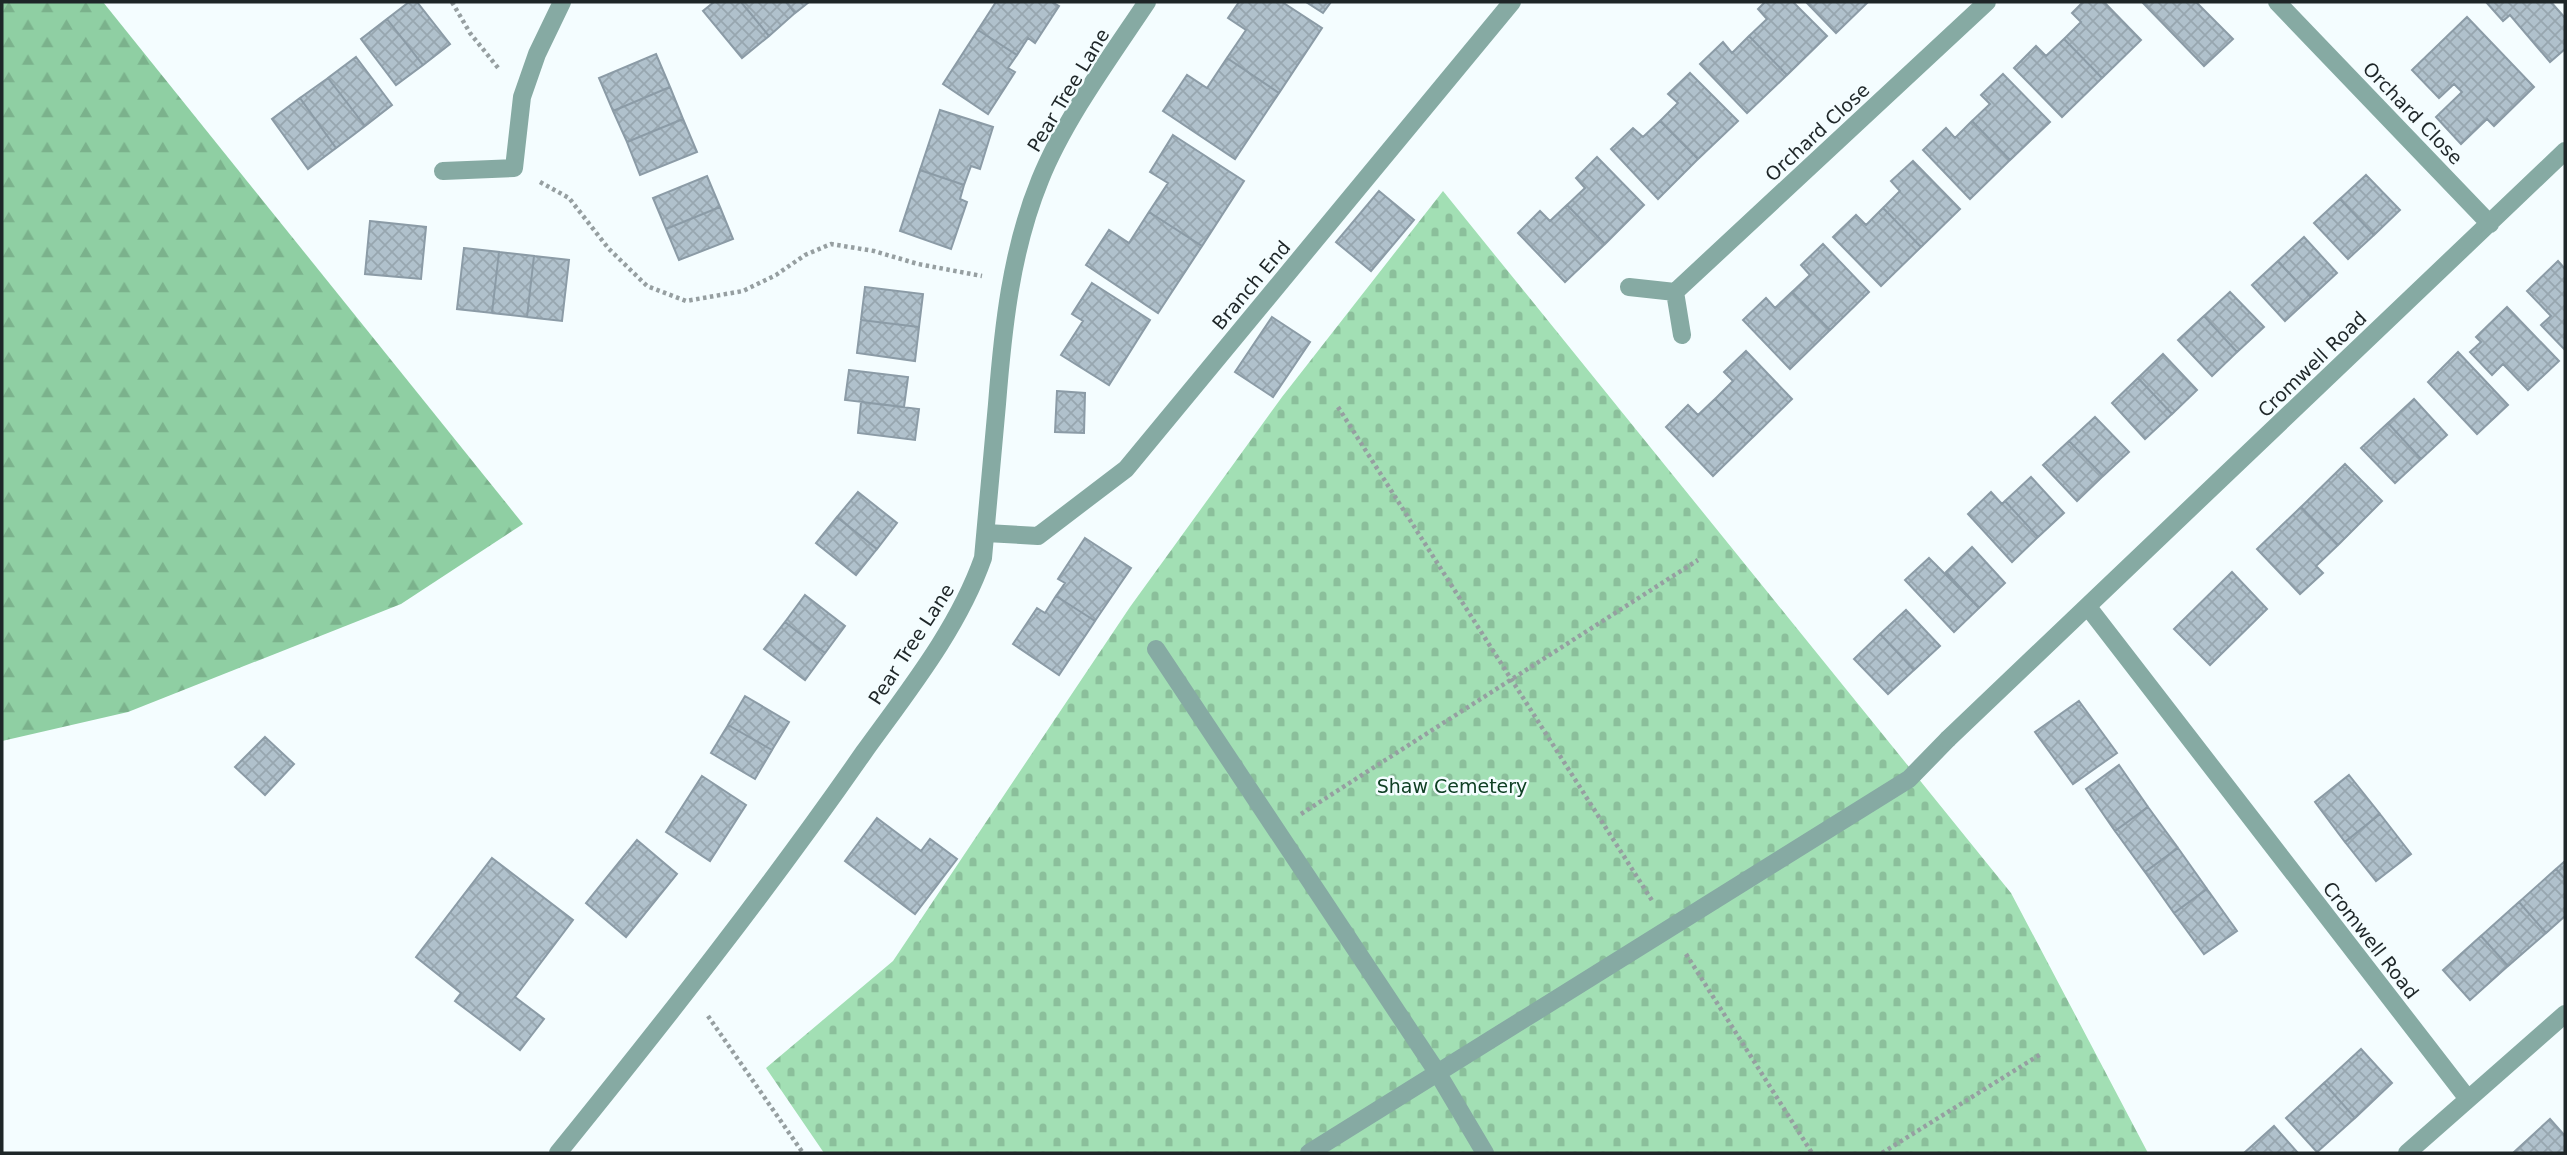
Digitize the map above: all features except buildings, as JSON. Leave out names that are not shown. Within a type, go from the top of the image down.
[{"type":"street","points":[[443,171],[514,168],[522,97],[537,54],[562,2]]},
{"type":"street","name":"Pear Tree Lane","points":[[558,1153],[690,989],[795,851],[927,663],[971,591],[983,558],[1002,343],[1011,278],[1024,226],[1040,179],[1095,82],[1147,2]]},
{"type":"street","name":"Branch End","points":[[986,533],[1038,536],[1126,469],[1512,2]]},
{"type":"street","name":"Orchard Close","points":[[1675,292],[1987,2]]},
{"type":"street","name":"Orchard Close","points":[[2277,2],[2490,223]]},
{"type":"street","name":"Cromwell Road","points":[[1309,1153],[1909,779],[2565,150]]},
{"type":"street","points":[[1629,287],[1675,292],[1682,335]]},
{"type":"street","name":"Cromwell Road","points":[[2088,607],[2468,1099]]},
{"type":"street","points":[[1156,649],[1437,1072],[1485,1153]]},
{"type":"street","points":[[2407,1153],[2565,1014]]},
{"type":"path","points":[[452,2],[470,33],[522,97]]},
{"type":"path","points":[[514,168],[569,198],[610,249],[648,286],[686,301],[743,292],[776,275],[805,254],[831,244],[874,251],[965,274],[1011,278]]},
{"type":"path","points":[[1338,407],[1812,1153]]},
{"type":"path","points":[[1276,830],[1698,560]]},
{"type":"path","points":[[690,989],[803,1153]]},
{"type":"path","points":[[1882,1153],[2041,1054]]},
{"type":"green space","points":[[2,2],[103,2],[523,524],[401,604],[128,712],[2,741]]},
{"type":"green space","name":"Shaw Cemetery","points":[[1443,191],[2011,893],[2148,1153],[824,1153],[766,1068],[893,961],[1130,607],[1282,397]]}]
